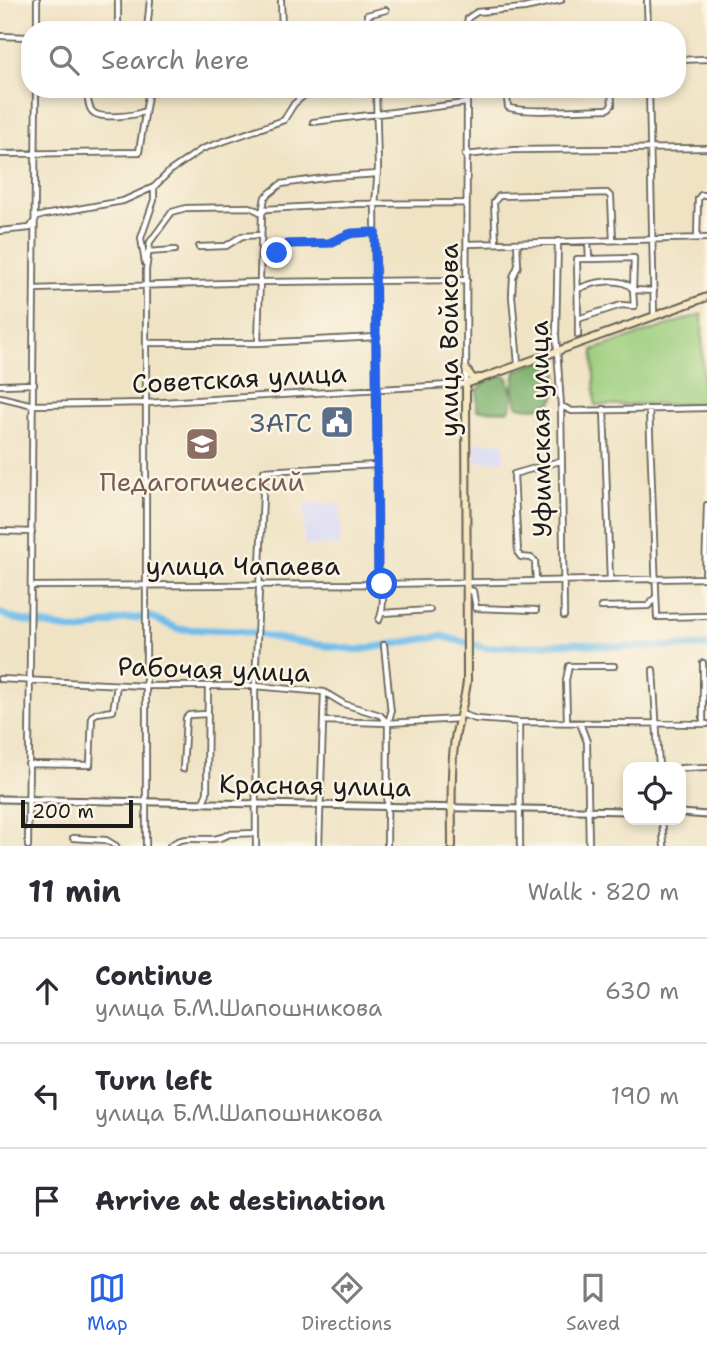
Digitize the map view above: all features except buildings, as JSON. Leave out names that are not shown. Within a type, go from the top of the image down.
[{"type":"main road","name":"Советская улица","points":[[466,384],[707,297]]},
{"type":"main road","points":[[466,369],[473,379],[481,378]]},
{"type":"main road","points":[[466,400],[472,385],[481,378]]},
{"type":"main road","name":"улица Войкова","points":[[452,846],[453,750],[465,701],[467,652],[466,384]]},
{"type":"street","points":[[37,0],[37,21]]},
{"type":"street","points":[[118,0],[118,21]]},
{"type":"street","points":[[149,21],[150,0]]},
{"type":"street","points":[[281,0],[282,21]]},
{"type":"street","points":[[468,21],[477,12],[524,8],[561,0]]},
{"type":"street","points":[[647,0],[648,21]]},
{"type":"street","points":[[368,21],[367,15],[386,10]]},
{"type":"street","points":[[0,36],[21,37]]},
{"type":"street","points":[[686,60],[707,59]]},
{"type":"street","points":[[28,846],[36,98]]},
{"type":"street","points":[[0,154],[139,152],[147,98]]},
{"type":"street","points":[[0,231],[30,228],[37,217],[44,215],[123,201],[154,187],[170,171],[202,149],[284,120],[301,98]]},
{"type":"street","points":[[376,98],[378,580],[382,584],[382,613],[379,620]]},
{"type":"street","name":"улица Войкова","points":[[466,98],[466,384]]},
{"type":"street","points":[[506,98],[512,109],[542,110],[608,109],[612,105],[612,98]]},
{"type":"street","points":[[649,98],[654,316]]},
{"type":"street","points":[[88,100],[92,111],[99,116],[136,115],[145,111]]},
{"type":"street","points":[[313,122],[466,103]]},
{"type":"street","points":[[465,155],[514,150],[707,148]]},
{"type":"street","points":[[258,342],[262,213],[265,197],[279,185],[331,177],[378,174]]},
{"type":"street","points":[[146,271],[141,238],[154,200],[154,187]]},
{"type":"street","points":[[496,243],[494,202],[499,196],[607,193],[611,197],[613,240]]},
{"type":"street","points":[[697,237],[698,199],[701,195],[707,195]]},
{"type":"street","points":[[262,213],[266,209],[353,204],[466,203]]},
{"type":"street","points":[[146,846],[148,252],[150,242],[172,212],[186,208],[250,207],[262,213]]},
{"type":"street","points":[[261,257],[281,253],[287,244],[329,243],[352,233],[375,232]]},
{"type":"street","points":[[199,247],[226,246],[243,236],[261,235]]},
{"type":"street","points":[[467,244],[707,237]]},
{"type":"street","points":[[588,241],[589,259]]},
{"type":"street","name":"Уфимская улица","points":[[558,242],[557,351],[561,406],[564,616]]},
{"type":"street","points":[[517,243],[518,266],[513,277],[512,296],[518,364]]},
{"type":"street","points":[[148,252],[175,250]]},
{"type":"street","points":[[578,319],[621,305],[634,306],[634,258],[577,259],[578,335]]},
{"type":"street","points":[[34,289],[261,282],[467,280]]},
{"type":"street","points":[[578,289],[590,283],[619,282],[628,284],[633,290],[654,291]]},
{"type":"street","name":"Советская улица","points":[[147,343],[377,337]]},
{"type":"street","points":[[0,385],[34,384]]},
{"type":"street","name":"Советская улица","points":[[0,397],[33,404],[147,403],[466,384]]},
{"type":"street","points":[[561,406],[572,411],[707,408]]},
{"type":"street","points":[[604,409],[610,580]]},
{"type":"street","points":[[649,409],[657,617],[707,616]]},
{"type":"street","points":[[536,581],[535,561],[521,557],[518,553],[514,474],[560,461]]},
{"type":"street","points":[[256,846],[255,687],[264,471],[377,465]]},
{"type":"street","points":[[706,578],[707,505]]},
{"type":"street","points":[[0,531],[32,532]]},
{"type":"street","name":"улица Чапаева","points":[[32,586],[382,584],[706,578]]},
{"type":"street","points":[[468,590],[473,591],[476,608],[536,610]]},
{"type":"street","points":[[601,607],[648,606],[656,597]]},
{"type":"street","points":[[382,613],[430,610]]},
{"type":"street","points":[[384,645],[391,700],[388,723],[387,846]]},
{"type":"street","points":[[703,663],[705,724]]},
{"type":"street","points":[[567,722],[565,680],[569,666],[614,666]]},
{"type":"street","points":[[653,670],[659,762]]},
{"type":"street","name":"Рабочая улица","points":[[0,679],[146,686],[208,685],[324,692],[344,704],[380,715],[388,723],[461,717],[519,722],[705,724]]},
{"type":"street","points":[[29,764],[90,765],[92,716],[113,711],[117,685]]},
{"type":"street","points":[[203,802],[206,801],[207,793],[208,685]]},
{"type":"street","points":[[318,846],[324,692]]},
{"type":"street","points":[[183,769],[186,718],[189,715],[207,714]]},
{"type":"street","points":[[324,721],[388,723]]},
{"type":"street","points":[[519,722],[520,846]]},
{"type":"street","points":[[580,722],[587,742],[589,846]]},
{"type":"street","points":[[686,768],[707,768]]},
{"type":"street","name":"Красная улица","points":[[0,799],[623,811]]},
{"type":"street","points":[[686,813],[707,815]]},
{"type":"street","points":[[662,825],[664,846]]},
{"type":"street","points":[[170,846],[177,841],[214,843],[229,834],[256,833]]},
{"type":"street","points":[[73,838],[106,840],[116,846]]},
{"type":"shaded area","points":[[475,442],[504,442],[504,461],[476,461]]},
{"type":"shaded area","points":[[304,503],[340,503],[340,546],[304,545]]},
{"type":"green space","points":[[702,314],[703,404],[595,405],[593,350]]},
{"type":"green space","points":[[553,357],[557,369],[557,390],[554,398],[541,407],[517,406],[513,387],[516,371]]},
{"type":"green space","points":[[503,375],[508,378],[512,395],[508,411],[477,410],[477,390],[486,382]]},
{"type":"waterway","points":[[0,613],[15,619],[80,631],[124,619],[151,617],[178,629],[239,631],[358,650],[441,636],[485,648],[576,643],[620,647],[707,646]]},
{"type":"place","name":"ЗАГС","points":[[337,422]]},
{"type":"place","name":"Педагогический","points":[[202,444]]},
{"type":"route","points":[[277,253],[281,253],[287,244],[329,243],[343,235],[375,232],[378,580],[382,584]]}]
